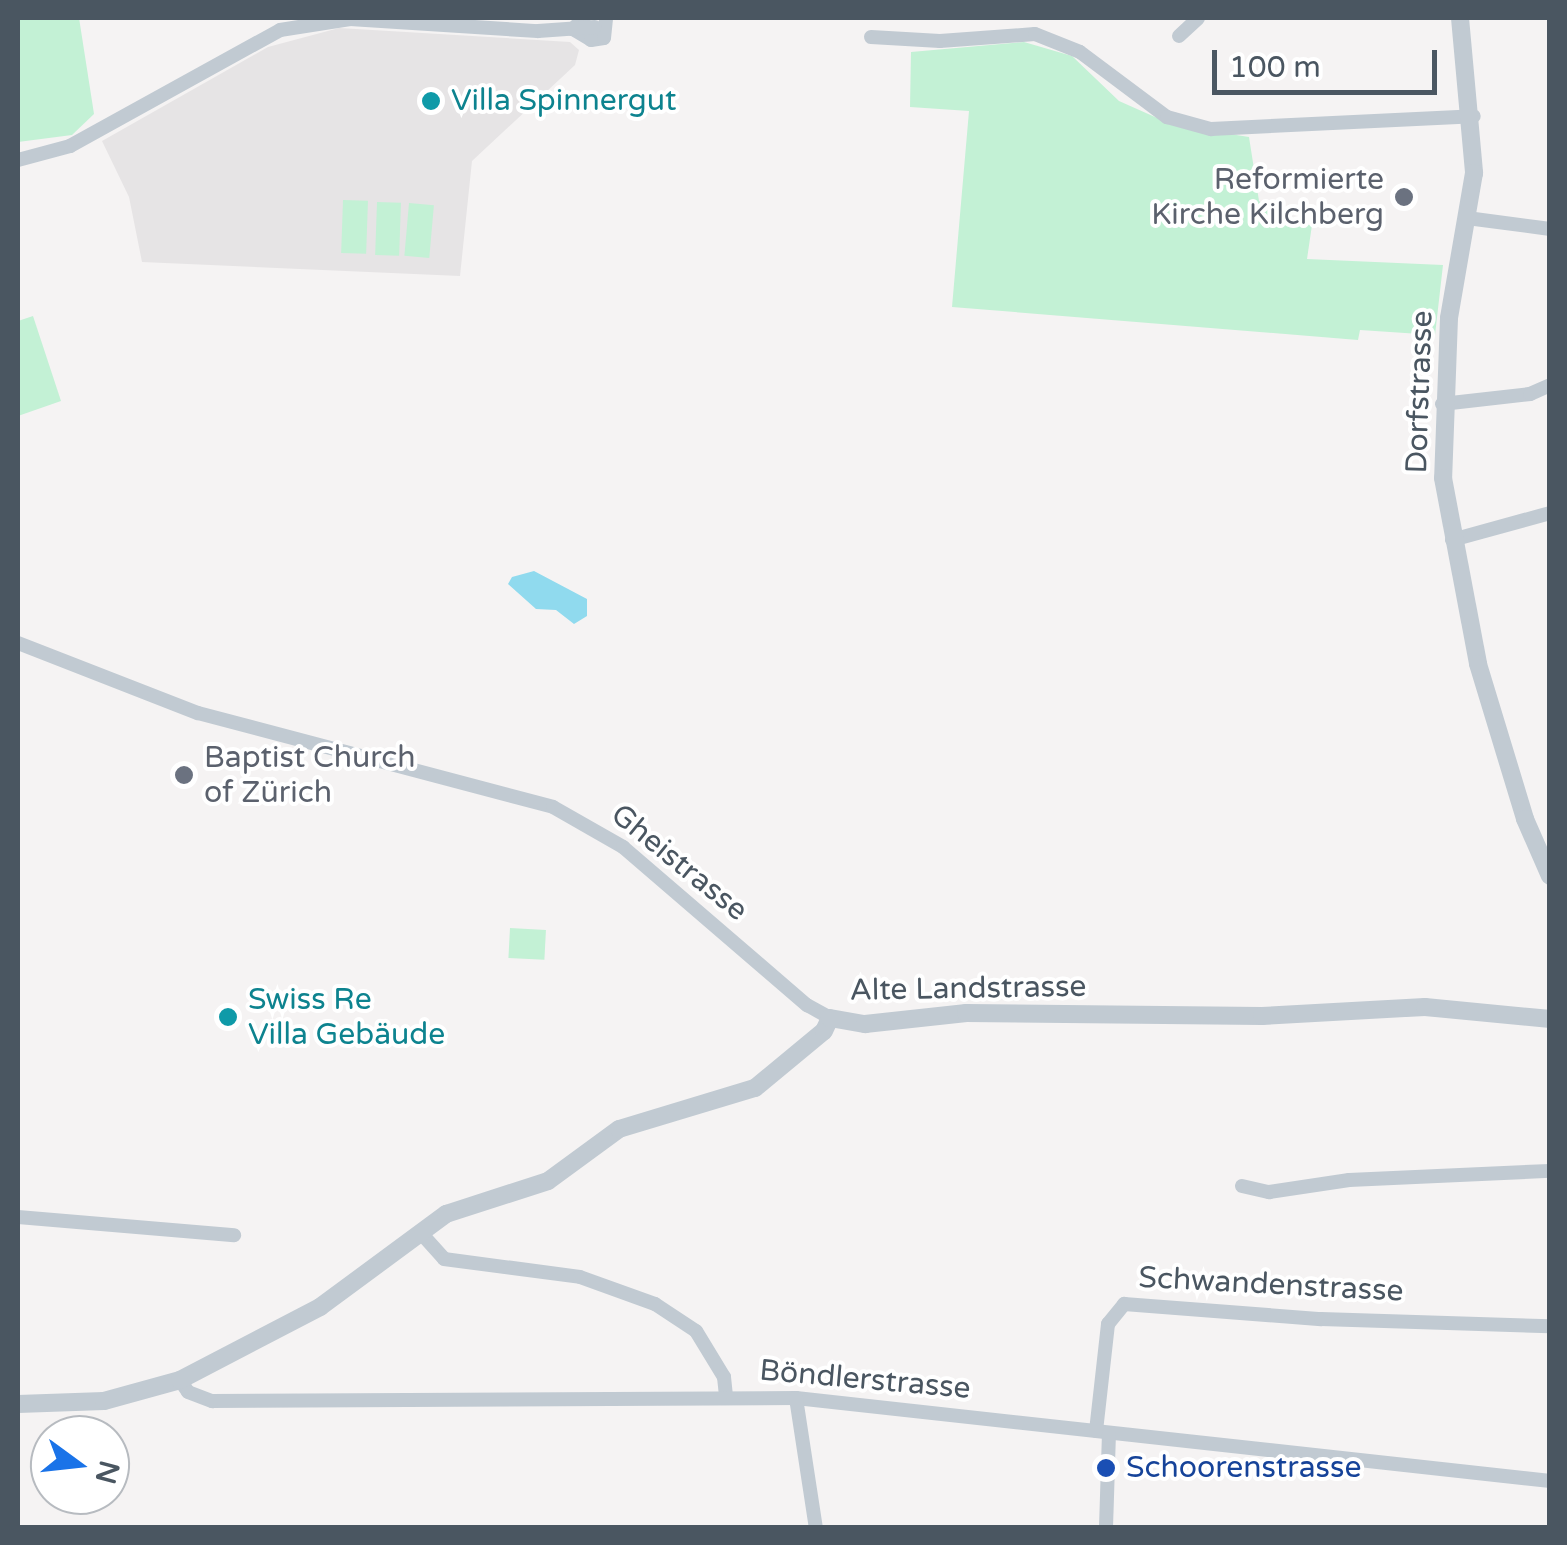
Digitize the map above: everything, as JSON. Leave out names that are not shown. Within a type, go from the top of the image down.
[{"type":"street","points":[[1178,36],[1198,18]]},
{"type":"street","name":"Dorfstrasse","points":[[1460,18],[1474,116],[1467,218],[1451,299],[1442,404],[1452,540],[1478,664],[1530,832],[1550,876]]},
{"type":"street","points":[[18,160],[70,146],[280,30],[350,20],[590,23]]},
{"type":"street","points":[[871,37],[940,41],[1035,34],[1080,52],[1146,105],[1211,129],[1474,116]]},
{"type":"street","points":[[1467,218],[1550,229]]},
{"type":"street","points":[[1442,404],[1530,394],[1550,385]]},
{"type":"street","points":[[1452,540],[1550,514]]},
{"type":"street","name":"Gheistrasse","points":[[18,643],[198,713],[553,807],[623,847],[806,1005],[830,1018]]},
{"type":"street","name":"Alte Landstrasse","points":[[18,1404],[104,1401],[180,1380],[320,1307],[446,1214],[548,1182],[620,1129],[755,1088],[824,1031],[830,1018],[865,1024],[966,1013],[1262,1016],[1425,1007],[1550,1018]]},
{"type":"street","points":[[1242,1186],[1269,1192],[1348,1180],[1550,1171]]},
{"type":"street","points":[[18,1217],[234,1235]]},
{"type":"street","points":[[420,1232],[444,1259],[580,1277],[655,1304],[696,1331],[724,1377],[726,1397]]},
{"type":"street","name":"Schwandenstrasse","points":[[1102,1432],[1108,1324],[1124,1304],[1321,1320],[1550,1326]]},
{"type":"street","name":"Böndlerstrasse","points":[[180,1380],[188,1392],[212,1400],[796,1398],[1550,1481]]},
{"type":"street","points":[[796,1398],[816,1528]]},
{"type":"street","points":[[1102,1432],[1106,1528]]},
{"type":"shaded area","points":[[339,28],[570,42],[579,50],[575,65],[472,161],[460,276],[142,262],[129,197],[102,141],[268,47]]},
{"type":"green space","points":[[18,18],[79,18],[94,114],[72,135],[18,142]]},
{"type":"green space","points":[[1024,42],[1072,56],[1119,101],[1173,125],[1249,137],[1259,201],[1286,223],[1312,225],[1307,259],[1443,265],[1435,335],[1360,330],[1358,340],[952,307],[969,111],[910,107],[911,52]]},
{"type":"green space","points":[[343,200],[368,201],[366,254],[341,253]]},
{"type":"green space","points":[[377,202],[401,203],[399,256],[375,255]]},
{"type":"green space","points":[[409,203],[434,205],[429,258],[404,256]]},
{"type":"green space","points":[[33,316],[61,401],[18,416],[18,321]]},
{"type":"green space","points":[[510,928],[546,930],[544,960],[508,958]]},
{"type":"water","points":[[534,571],[587,599],[587,616],[574,624],[556,610],[536,609],[508,584],[512,577]]},
{"type":"place","name":"Villa Spinnergut","points":[[431,101]]},
{"type":"place","name":"Reformierte Kirche Kilchberg","points":[[1404,197]]},
{"type":"place","name":"Baptist Church of Zürich","points":[[184,775]]},
{"type":"place","name":"Swiss Re Villa Gebäude","points":[[228,1017]]},
{"type":"place","name":"Schoorenstrasse","points":[[1106,1468]]}]
